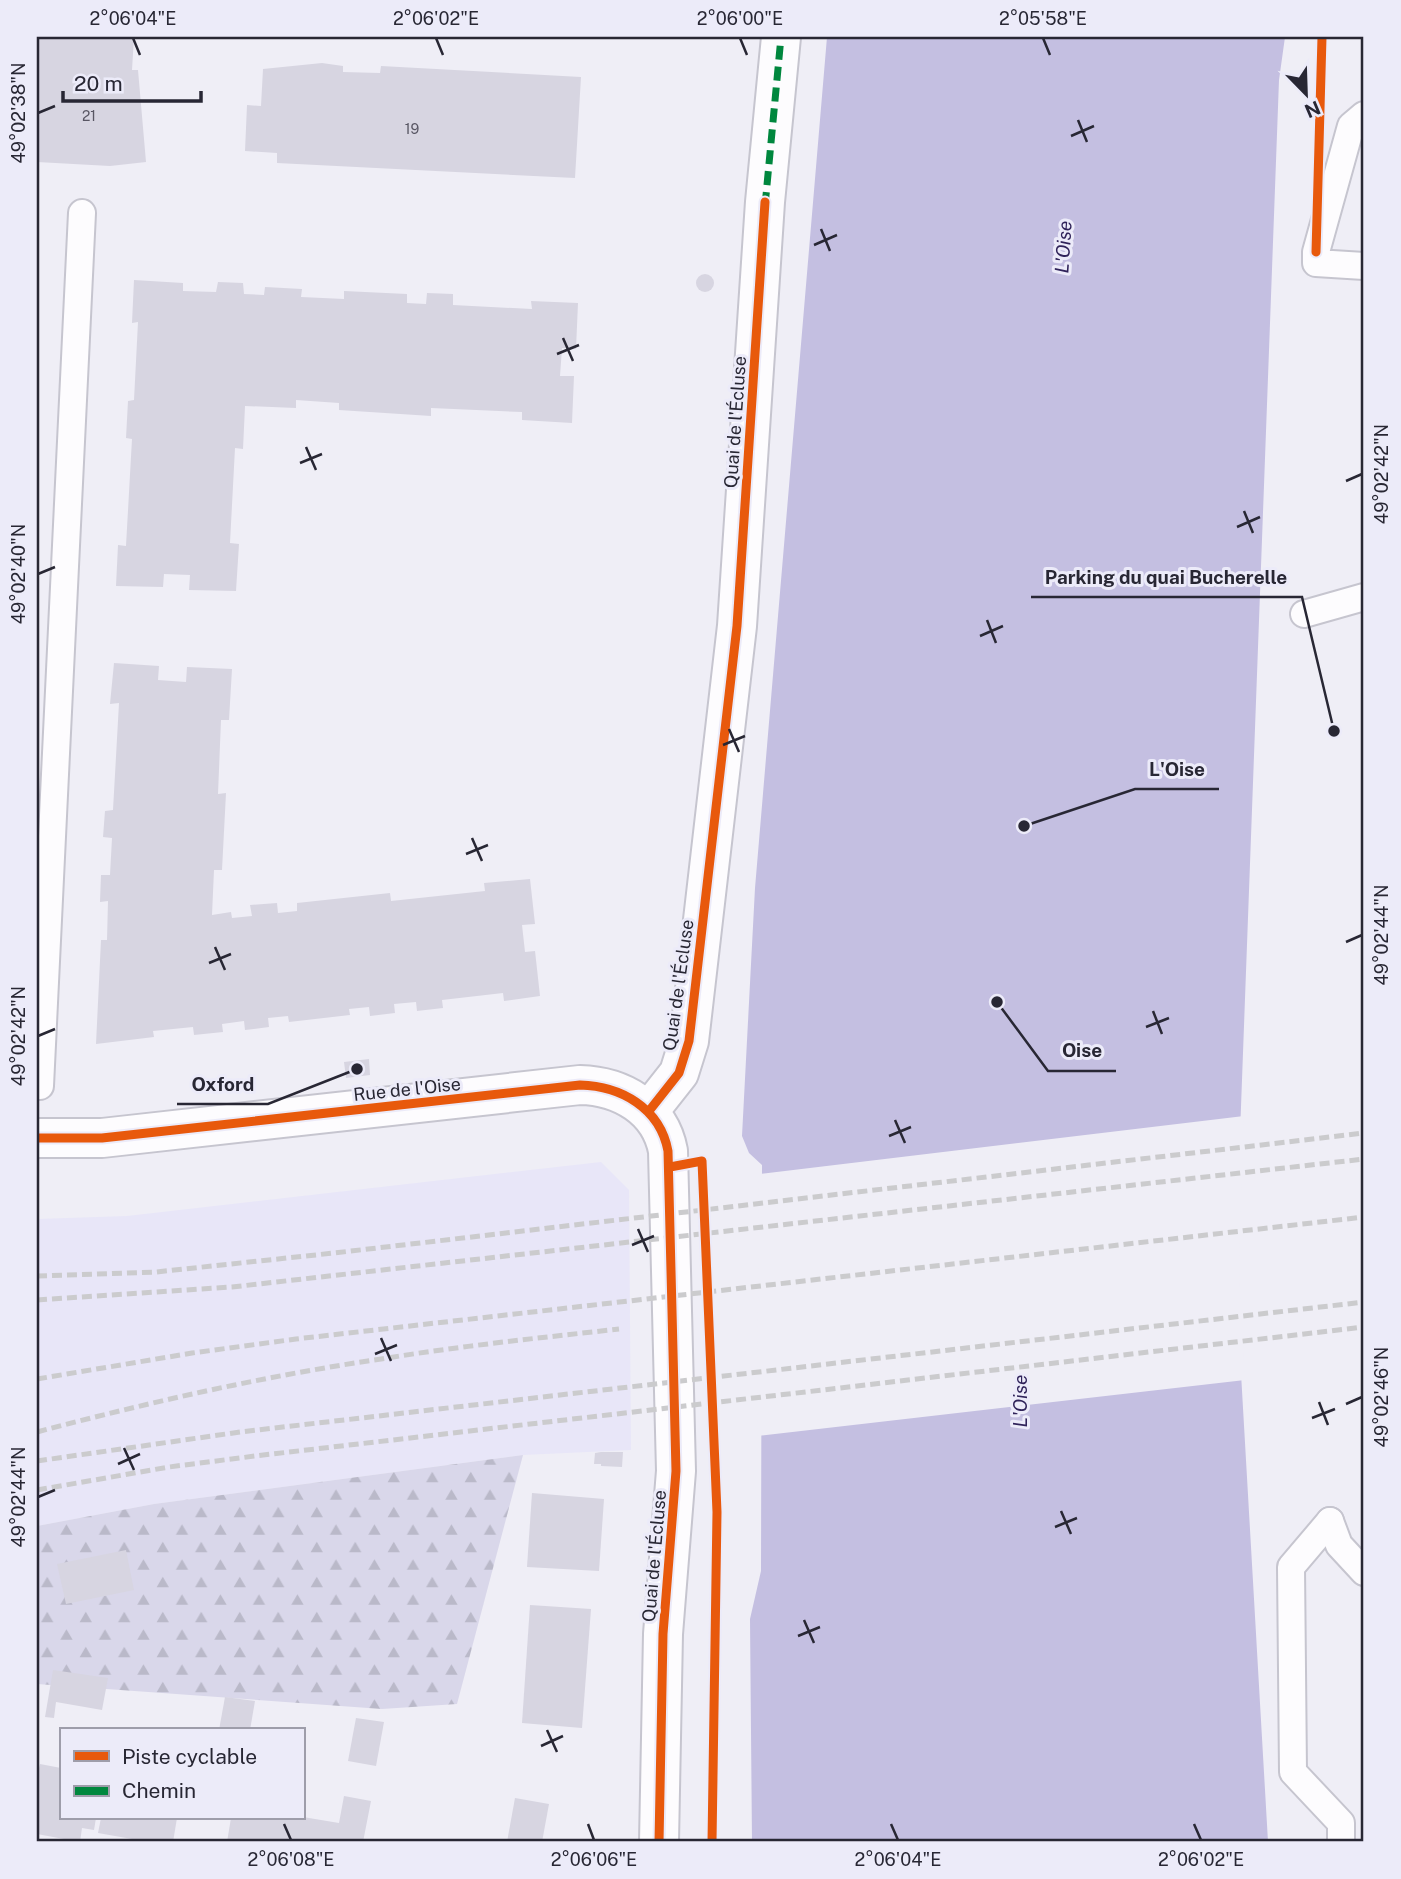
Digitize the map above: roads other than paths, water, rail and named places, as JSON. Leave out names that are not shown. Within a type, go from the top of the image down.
[{"type":"street","name":"Quai de l'Écluse","points":[[659,1842],[663,1634],[676,1457],[668,1150],[662,1131],[649,1111],[679,1073],[689,1041],[737,626],[765,202],[781,37]]},
{"type":"street","name":"Rue de l'Oise","points":[[37,1138],[102,1138],[580,1085],[613,1089],[649,1111]]},
{"type":"lane","points":[[1364,116],[1351,126],[1316,262],[1364,266]]},
{"type":"lane","points":[[37,1086],[40,1086],[82,213]]},
{"type":"lane","points":[[1304,614],[1364,597]]},
{"type":"lane","points":[[1341,1842],[1341,1823],[1293,1772],[1291,1567],[1330,1521],[1339,1545],[1364,1572]]},
{"type":"water","points":[[827,37],[1285,37],[1279,80],[1235,1269],[1268,1842],[752,1842],[750,1619],[761,1571],[762,1165],[749,1153],[742,1136],[755,888]]},
{"type":"railway","points":[[37,1276],[156,1272],[334,1253],[1364,1133]]},
{"type":"railway","points":[[37,1300],[232,1287],[1364,1159]]},
{"type":"railway","points":[[37,1379],[296,1339],[1364,1217]]},
{"type":"railway","points":[[37,1461],[240,1432],[1364,1302]]},
{"type":"railway","points":[[37,1490],[169,1467],[255,1456],[1364,1327]]},
{"type":"railway","points":[[37,1432],[165,1400],[294,1373],[440,1350],[619,1329]]},
{"type":"place","name":"Parking du quai Bucherelle","points":[[1334,731]]},
{"type":"place","name":"L'Oise","points":[[1024,826]]},
{"type":"place","name":"Oise","points":[[997,1002]]},
{"type":"place","name":"Oxford","points":[[357,1069]]}]
